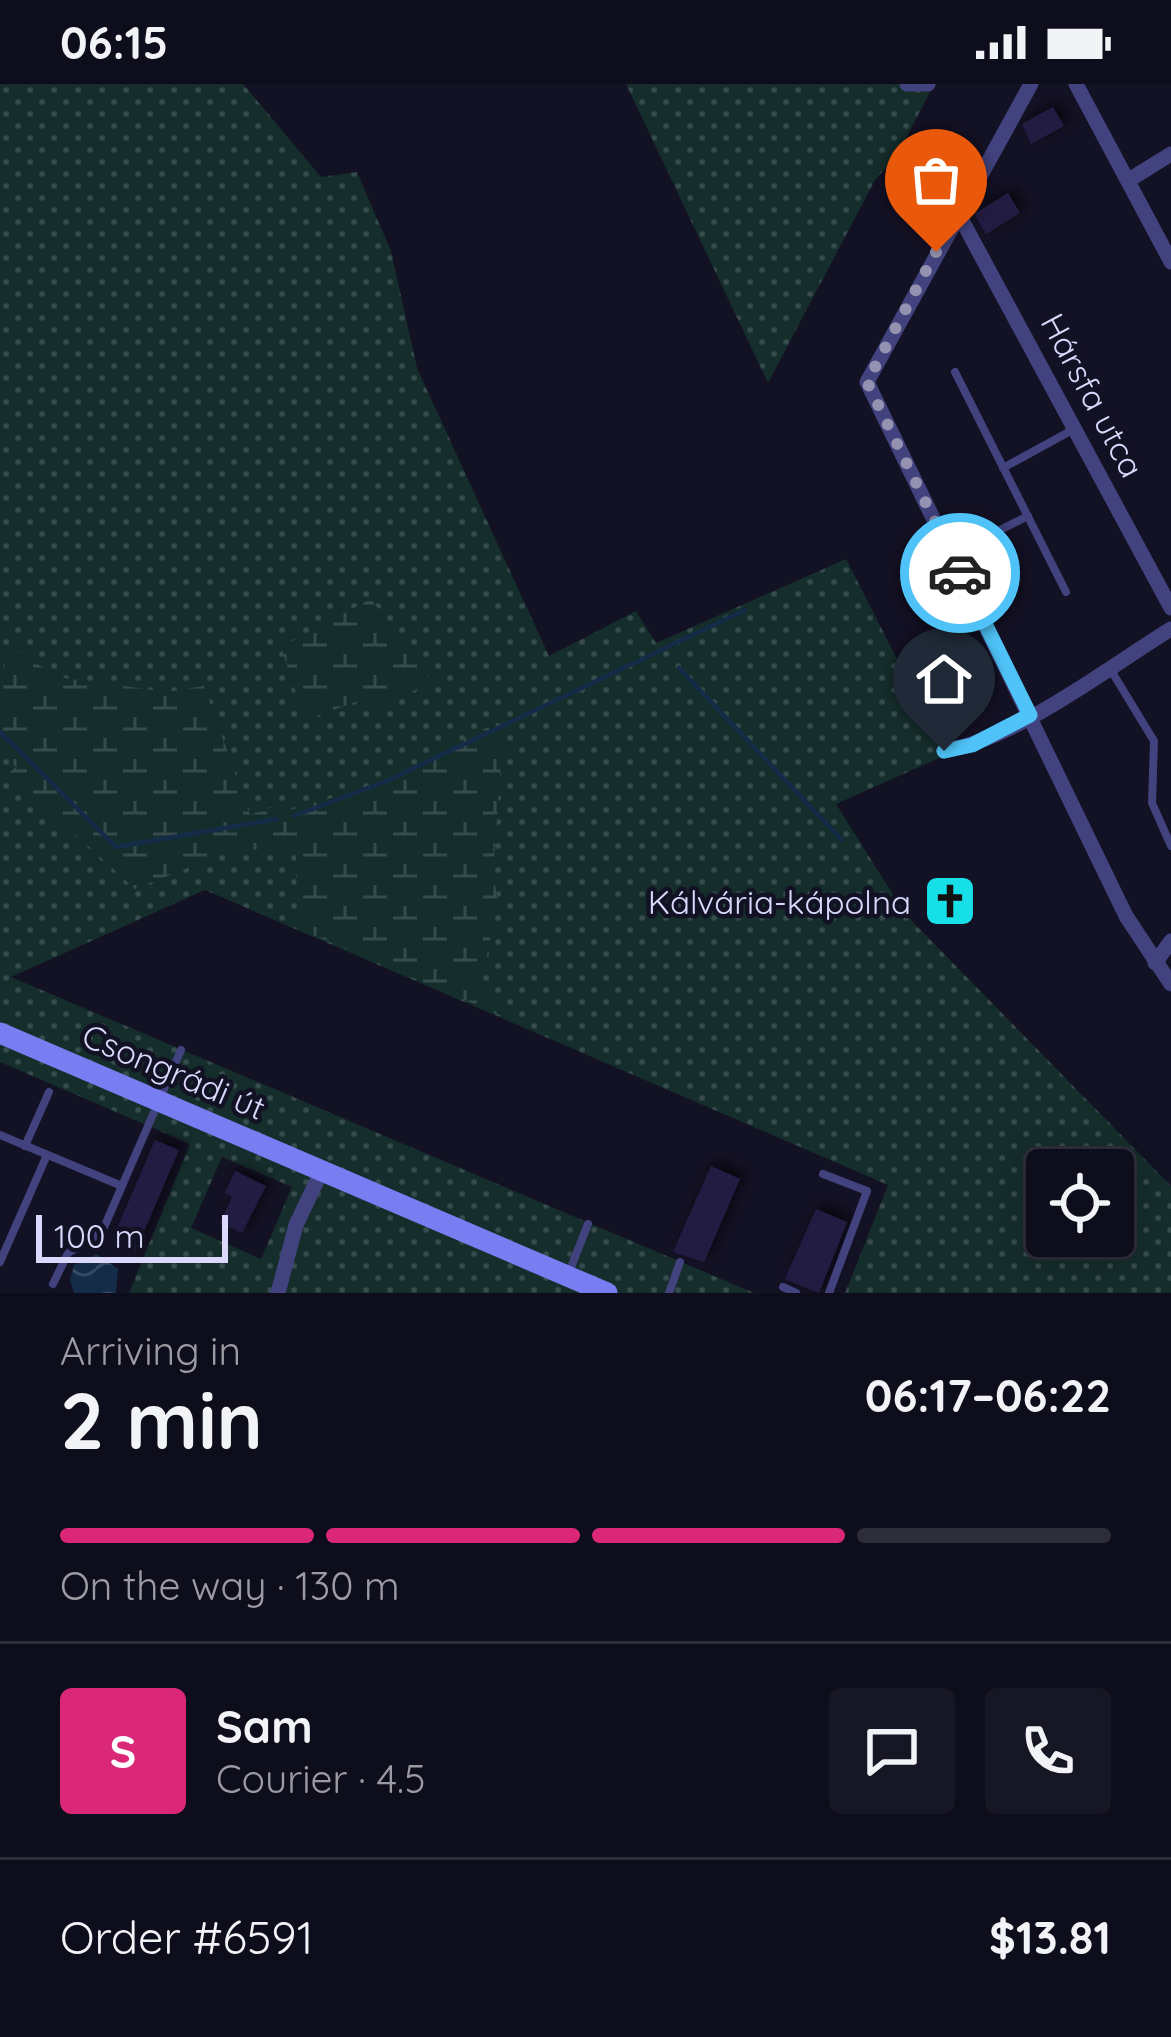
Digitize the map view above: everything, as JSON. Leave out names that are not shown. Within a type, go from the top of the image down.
[{"type":"main road","name":"Csongrádi út","points":[[0,1033],[607,1293]]},
{"type":"street","points":[[908,84],[928,84]]},
{"type":"street","points":[[1031,84],[867,382],[1126,916],[1171,985]]},
{"type":"street","points":[[1076,84],[1171,262]]},
{"type":"street","points":[[1129,180],[1171,154]]},
{"type":"street","name":"Hársfa utca","points":[[958,213],[1171,608]]},
{"type":"street","points":[[944,751],[972,745],[1030,715],[1171,629]]},
{"type":"street","points":[[1155,964],[1171,941]]},
{"type":"street","points":[[278,1293],[296,1225],[322,1170]]},
{"type":"lane","points":[[955,372],[1066,592]]},
{"type":"lane","points":[[1004,468],[1077,428]]},
{"type":"lane","points":[[951,554],[1028,516]]},
{"type":"lane","points":[[1109,667],[1154,741],[1153,803],[1171,846]]},
{"type":"lane","points":[[53,1284],[68,1253],[102,1232],[181,1050]]},
{"type":"lane","points":[[25,1146],[49,1092]]},
{"type":"lane","points":[[0,1135],[122,1186]]},
{"type":"lane","points":[[0,1262],[47,1155]]},
{"type":"lane","points":[[823,1174],[867,1191],[829,1293]]},
{"type":"lane","points":[[568,1277],[588,1224]]},
{"type":"lane","points":[[669,1293],[680,1262]]},
{"type":"lane","points":[[783,1287],[796,1293]]},
{"type":"green space","points":[[0,84],[243,84],[321,177],[357,172],[391,251],[417,368],[549,656],[636,611],[656,643],[846,559],[946,755],[836,804],[906,915],[1171,1186],[1171,1293],[845,1293],[888,1185],[205,890],[11,977],[754,1293],[129,1293],[190,1144],[0,1062]],"holes":[[[222,1157],[292,1187],[261,1259],[191,1228]]]},
{"type":"green space","points":[[626,84],[934,84],[897,156],[875,180],[768,383]]},
{"type":"green space","points":[[371,599],[432,682],[370,712],[364,699],[305,720],[281,647]]},
{"type":"green space","points":[[18,651],[57,677],[167,692],[204,686],[250,815],[275,806],[276,814],[373,786],[488,727],[502,748],[493,874],[498,901],[482,979],[489,998],[515,1011],[514,1021],[297,928],[296,853],[237,848],[135,889],[9,773],[16,767],[0,750],[5,655]]},
{"type":"water","points":[[97,1254],[118,1269],[116,1293],[74,1293],[70,1280],[74,1265]]},
{"type":"building","points":[[1053,107],[1064,126],[1031,144],[1022,124]]},
{"type":"building","points":[[1008,193],[1020,213],[986,234],[974,214]]},
{"type":"building","points":[[155,1140],[179,1150],[136,1250],[112,1240]]},
{"type":"building","points":[[711,1166],[740,1179],[704,1262],[673,1252]]},
{"type":"building","points":[[235,1171],[266,1186],[242,1233],[220,1223],[232,1197],[225,1193]]},
{"type":"building","points":[[816,1209],[847,1222],[819,1293],[785,1279]]},
{"type":"waterway","points":[[294,816],[389,780],[745,610]]},
{"type":"waterway","points":[[679,668],[842,840]]},
{"type":"waterway","points":[[0,732],[116,847],[277,819]]},
{"type":"way so far","points":[[936,252],[869,369],[867,382],[869,396],[960,573]]},
{"type":"place","name":"Kálvária-kápolna","points":[[950,901]]},
{"type":"route","points":[[944,751],[972,745],[1030,715],[960,573]]}]
